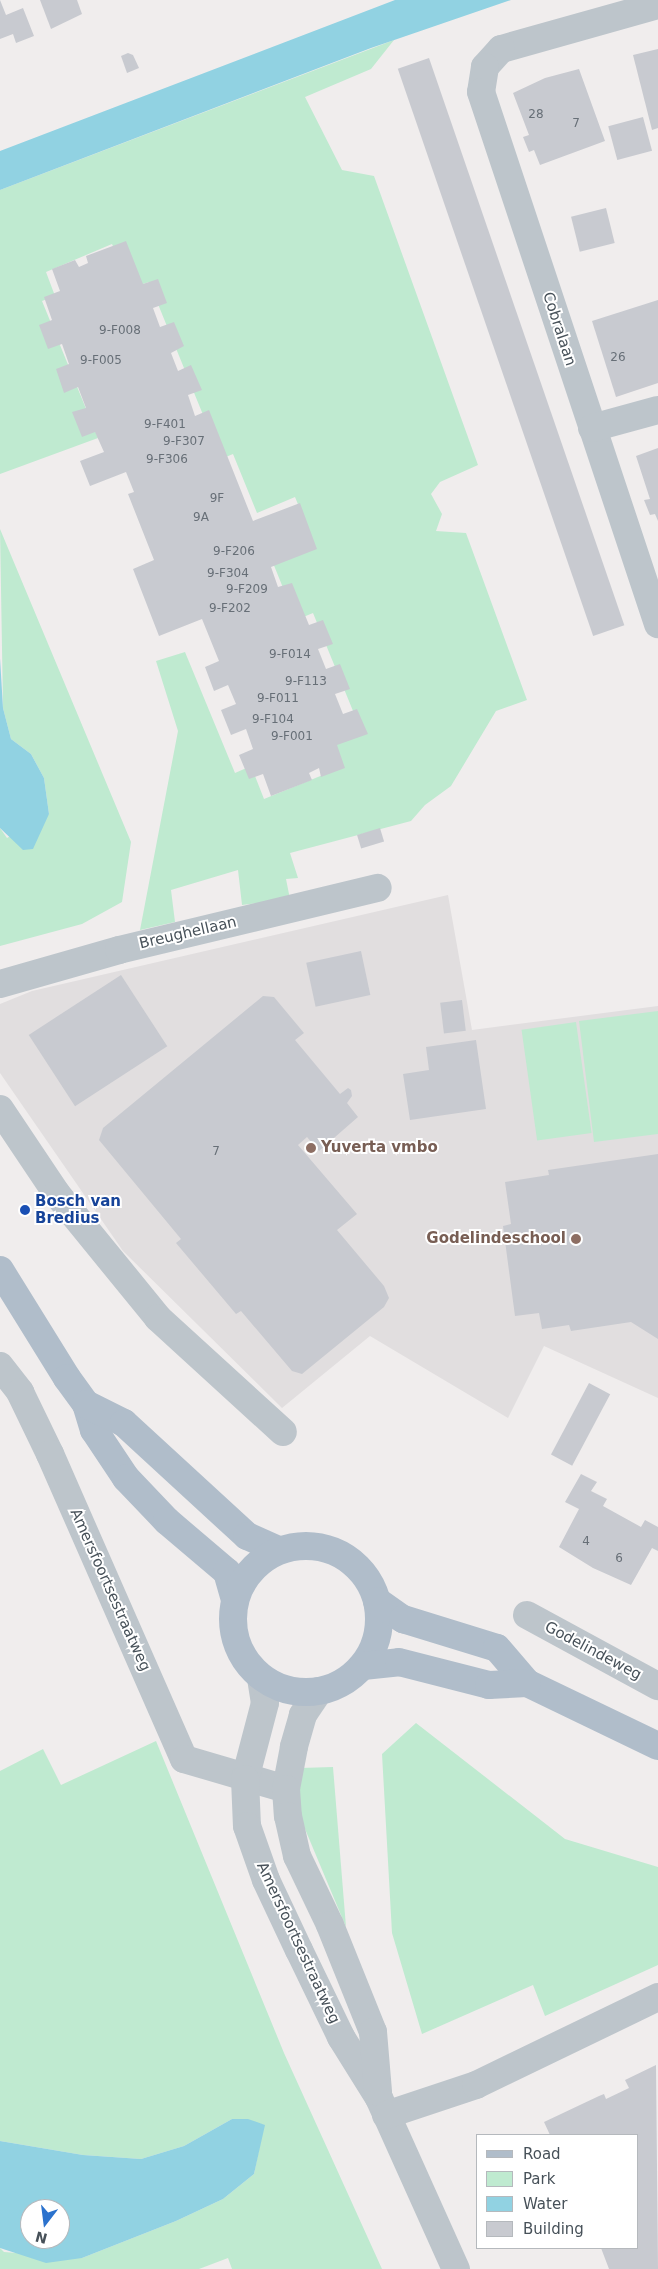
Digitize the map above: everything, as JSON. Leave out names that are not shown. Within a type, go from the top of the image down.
[{"type":"main road","points":[[0,1270],[66,1378],[86,1404],[94,1430],[126,1478],[167,1521],[227,1572],[235,1600],[234,1634],[239,1651],[261,1678],[289,1690],[319,1692],[335,1687],[362,1666],[376,1642],[380,1615],[377,1600],[366,1577],[348,1558],[315,1546],[280,1550],[251,1570],[235,1600]]},
{"type":"main road","points":[[86,1404],[124,1423],[247,1536],[280,1550]]},
{"type":"main road","points":[[377,1600],[403,1619],[496,1648],[526,1682],[658,1746]]},
{"type":"main road","points":[[362,1666],[399,1662],[489,1686],[526,1682]]},
{"type":"street","name":"Cobralaan","points":[[658,5],[512,44],[492,57],[485,68],[481,92],[658,624]]},
{"type":"street","points":[[592,428],[658,410]]},
{"type":"street","name":"Breughellaan","points":[[0,984],[119,950],[378,888]]},
{"type":"street","points":[[0,1109],[57,1194],[158,1318],[283,1432]]},
{"type":"street","name":"Amersfoortsestraatweg","points":[[0,1366],[20,1392],[50,1454],[184,1759],[245,1779],[286,1789]]},
{"type":"street","name":"Godelindeweg","points":[[527,1616],[658,1686]]},
{"type":"street","name":"Amersfoortsestraatweg","points":[[261,1678],[265,1703],[245,1779],[247,1826],[266,1880],[341,2037],[382,2107],[456,2269]]},
{"type":"street","name":"Amersfoortsestraatweg","points":[[319,1692],[303,1715],[286,1789],[288,1816],[297,1856],[330,1925],[373,2032],[382,2107]]},
{"type":"street","points":[[382,2107],[476,2085],[658,1997]]},
{"type":"shaded area","name":"Yuverta vmbo","points":[[448,895],[472,1030],[658,1006],[658,1398],[544,1346],[508,1418],[370,1336],[282,1408],[123,1251],[0,1073],[0,1004],[32,991]]},
{"type":"green space","points":[[394,40],[371,69],[305,97],[342,170],[374,176],[478,465],[440,482],[431,494],[442,514],[436,531],[466,533],[527,700],[496,711],[451,786],[425,805],[411,821],[290,853],[298,878],[286,879],[290,899],[242,905],[238,870],[171,890],[175,922],[140,930],[178,731],[156,661],[185,652],[235,773],[251,766],[264,799],[340,768],[332,746],[362,733],[313,613],[296,620],[273,563],[315,546],[295,497],[257,513],[233,454],[221,459],[149,282],[131,288],[112,244],[46,272],[55,296],[42,301],[98,438],[0,474],[0,190]]},
{"type":"green space","points":[[0,529],[131,842],[122,902],[82,924],[0,946],[0,828],[7,838],[49,814],[44,778],[31,754],[11,739],[3,708]]},
{"type":"green space","points":[[658,1011],[658,1134],[594,1142],[579,1021]]},
{"type":"green space","points":[[576,1022],[592,1133],[537,1141],[522,1030]]},
{"type":"green space","points":[[416,1723],[565,1839],[658,1867],[658,1965],[545,2016],[533,1985],[422,2034],[392,1933],[382,1754]]},
{"type":"green space","points":[[156,1741],[284,2053],[382,2269],[232,2269],[228,2258],[199,2269],[0,2269],[0,2248],[4,2252],[82,2258],[176,2221],[223,2199],[254,2174],[264,2125],[232,2119],[184,2146],[141,2159],[83,2155],[0,2141],[0,1771],[43,1749],[61,1785]]},
{"type":"green space","points":[[333,1767],[346,1927],[300,1817],[300,1768]]},
{"type":"water","points":[[395,0],[511,0],[371,48],[0,190],[0,151]]},
{"type":"water","points":[[0,658],[3,708],[11,739],[31,754],[44,778],[49,814],[33,849],[23,850],[0,828]]},
{"type":"water","points":[[232,2119],[248,2119],[265,2125],[254,2174],[223,2199],[176,2221],[82,2258],[46,2263],[0,2248],[0,2141],[83,2155],[141,2159],[184,2146]]},
{"type":"building","points":[[0,0],[6,15],[23,8],[34,36],[16,43],[13,34],[0,39]]},
{"type":"building","points":[[40,0],[77,0],[82,14],[51,29]]},
{"type":"building","points":[[658,49],[658,128],[652,130],[633,55]]},
{"type":"building","points":[[128,53],[133,55],[139,68],[127,73],[121,56]]},
{"type":"building","points":[[429,58],[624,625],[593,636],[398,69]]},
{"type":"building","points":[[579,69],[605,141],[540,165],[534,150],[529,152],[523,137],[529,135],[513,93],[545,78]]},
{"type":"building","points":[[643,117],[652,151],[617,160],[608,126]]},
{"type":"building","points":[[606,208],[615,243],[580,252],[571,217]]},
{"type":"building","points":[[126,241],[143,284],[158,279],[167,303],[153,308],[160,327],[174,322],[184,346],[171,353],[178,371],[191,365],[202,390],[188,395],[195,416],[209,410],[253,521],[300,503],[317,549],[271,567],[278,587],[292,583],[309,625],[323,620],[333,644],[318,649],[326,669],[340,664],[350,689],[335,694],[343,714],[357,709],[368,734],[337,745],[345,768],[321,777],[319,768],[309,773],[312,780],[271,796],[263,774],[249,779],[239,755],[253,749],[246,729],[231,735],[221,710],[236,704],[228,685],[214,691],[205,667],[219,661],[202,619],[159,636],[133,569],[154,560],[128,494],[134,492],[126,472],[90,486],[80,461],[104,452],[95,432],[82,437],[72,412],[86,408],[78,387],[64,393],[56,369],[69,364],[62,344],[48,349],[39,325],[52,320],[44,297],[60,291],[52,269],[75,260],[79,267],[88,263],[86,256]]},
{"type":"building","points":[[658,300],[658,383],[616,397],[592,321]]},
{"type":"building","points":[[658,448],[658,521],[655,514],[650,515],[644,500],[650,499],[636,456]]},
{"type":"building","points":[[380,828],[384,841],[361,848],[357,835]]},
{"type":"building","points":[[361,951],[370,995],[316,1007],[306,963]]},
{"type":"building","points":[[121,975],[167,1046],[75,1106],[29,1035]]},
{"type":"building","points":[[263,996],[274,997],[304,1033],[295,1040],[340,1094],[348,1088],[351,1090],[352,1096],[347,1103],[358,1117],[319,1151],[307,1137],[298,1145],[357,1214],[337,1230],[384,1286],[389,1298],[384,1307],[302,1374],[292,1371],[241,1311],[236,1314],[176,1243],[181,1239],[99,1140],[103,1128]]},
{"type":"building","points":[[462,1000],[466,1031],[444,1033],[440,1003]]},
{"type":"building","points":[[476,1040],[486,1109],[410,1120],[403,1074],[429,1070],[426,1047]]},
{"type":"building","name":"Godelindeschool","points":[[658,1154],[658,1339],[631,1322],[571,1331],[569,1325],[542,1329],[539,1313],[515,1316],[503,1226],[511,1224],[505,1182],[549,1175],[548,1170]]},
{"type":"building","points":[[589,1383],[610,1394],[572,1466],[551,1455]]},
{"type":"building","points":[[581,1474],[597,1482],[591,1491],[607,1499],[603,1506],[641,1527],[645,1520],[658,1527],[658,1551],[652,1548],[631,1585],[593,1568],[559,1547],[579,1509],[565,1502]]},
{"type":"building","points":[[656,2065],[658,2269],[609,2269],[601,2249],[638,2249],[638,2134],[550,2134],[544,2122],[604,2094],[606,2099],[629,2088],[625,2080]]},
{"type":"place","name":"Yuverta vmbo","points":[[311,1148]]},
{"type":"place","name":"Bosch van Bredius","points":[[25,1210]]},
{"type":"place","name":"Godelindeschool","points":[[576,1239]]}]
